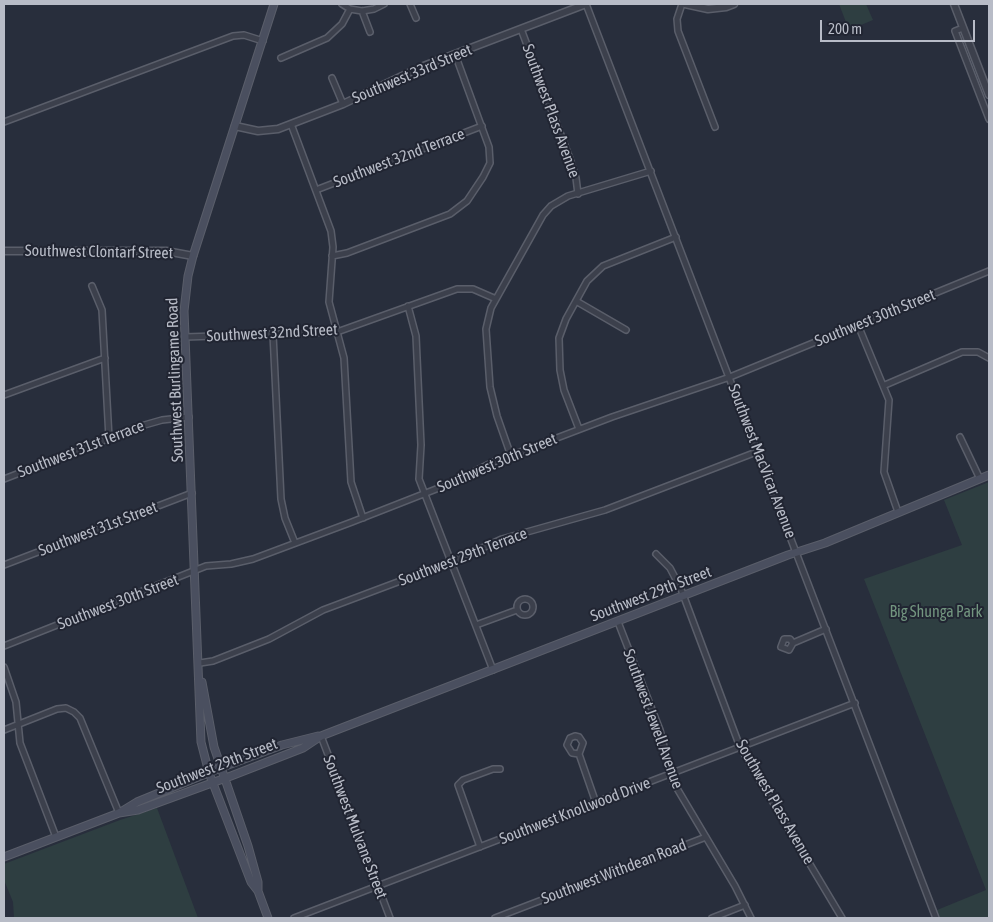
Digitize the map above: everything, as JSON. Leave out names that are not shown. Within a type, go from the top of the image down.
[{"type":"main road","name":"Southwest Burlingame Road","points":[[268,918],[258,891],[251,882],[209,773],[200,726],[200,663],[185,338],[185,301],[193,256],[274,4]]},
{"type":"main road","name":"Southwest 29th Street","points":[[4,857],[119,813],[138,810],[303,748],[321,736],[798,553],[989,475]]},
{"type":"main road","name":"Southwest Burlingame Road","points":[[200,679],[223,779],[248,846],[258,882],[258,891]]},
{"type":"main road","name":"Southwest 29th Street","points":[[119,813],[136,802],[220,768],[282,745],[308,737],[321,736]]},
{"type":"street","points":[[342,4],[350,9],[362,11],[374,9],[384,4]]},
{"type":"street","points":[[410,4],[416,18]]},
{"type":"street","name":"Southwest 33rd Street","points":[[235,126],[263,132],[291,124],[343,104],[394,78],[586,4]]},
{"type":"street","name":"Southwest MacVicar Avenue","points":[[586,4],[798,553],[936,918]]},
{"type":"street","points":[[715,127],[678,31],[677,19],[684,4],[708,9],[734,4]]},
{"type":"street","points":[[954,4],[989,95]]},
{"type":"street","points":[[281,58],[327,38],[342,24],[350,9]]},
{"type":"street","points":[[362,11],[370,32]]},
{"type":"street","points":[[963,28],[955,31],[987,109],[989,119]]},
{"type":"street","name":"Southwest Plass Avenue","points":[[521,29],[570,159],[576,178],[578,194]]},
{"type":"street","points":[[4,122],[233,36],[244,35],[263,40]]},
{"type":"street","points":[[332,256],[347,253],[450,214],[473,193],[490,163],[489,146],[455,54]]},
{"type":"street","points":[[332,78],[343,104]]},
{"type":"street","points":[[291,124],[331,231],[332,256],[329,302],[347,374],[351,482],[363,518]]},
{"type":"street","name":"Southwest 32nd Terrace","points":[[316,190],[482,126]]},
{"type":"street","points":[[511,456],[495,409],[489,372],[487,321],[496,299],[543,215],[559,200],[650,171]]},
{"type":"street","points":[[579,429],[564,390],[558,349],[562,327],[587,282],[603,266],[676,237]]},
{"type":"street","name":"Southwest Clontarf Street","points":[[4,251],[166,251],[193,256]]},
{"type":"street","name":"Southwest 30th Street","points":[[4,646],[206,566],[231,564],[253,559],[363,518],[579,429],[730,377],[989,272]]},
{"type":"street","points":[[92,286],[102,310],[109,438]]},
{"type":"street","name":"Southwest 32nd Street","points":[[185,338],[337,332],[456,289],[473,289],[496,299]]},
{"type":"street","points":[[576,301],[626,330]]},
{"type":"street","points":[[408,306],[416,336],[421,445],[419,474],[424,493],[493,670]]},
{"type":"street","points":[[858,325],[885,385],[890,410],[884,472],[898,512]]},
{"type":"street","points":[[273,334],[281,499],[285,518],[295,543]]},
{"type":"street","points":[[885,385],[962,352],[978,352],[989,358]]},
{"type":"street","points":[[4,395],[104,358]]},
{"type":"street","name":"Southwest 31st Terrace","points":[[4,479],[154,422],[189,417]]},
{"type":"street","points":[[960,437],[980,479]]},
{"type":"street","name":"Southwest 29th Terrace","points":[[200,663],[269,639],[315,614],[451,562],[502,539],[605,510],[758,451]]},
{"type":"street","name":"Southwest 31st Street","points":[[4,565],[192,493]]},
{"type":"street","name":"Southwest Plass Avenue","points":[[656,554],[672,573],[684,597],[740,748],[842,918]]},
{"type":"street","points":[[476,626],[517,610]]},
{"type":"street","name":"Southwest Jewell Avenue","points":[[618,622],[660,730],[670,774],[751,918]]},
{"type":"street","points":[[792,643],[826,629]]},
{"type":"street","points":[[4,666],[16,702],[23,751],[56,837]]},
{"type":"street","name":"Southwest Knollwood Drive","points":[[294,918],[855,703]]},
{"type":"street","points":[[4,730],[57,709],[72,710],[80,718],[119,813]]},
{"type":"street","name":"Southwest Mulvane Street","points":[[321,736],[390,918]]},
{"type":"street","points":[[579,754],[596,803]]},
{"type":"street","points":[[480,847],[458,785],[463,780],[492,769],[500,770]]},
{"type":"street","name":"Southwest Withdean Road","points":[[495,918],[706,837]]},
{"type":"street","points":[[712,918],[745,905]]},
{"type":"green space","points":[[839,4],[866,4],[873,20],[849,30]]},
{"type":"green space","name":"Big Shunga Park","points":[[989,482],[989,918],[940,918],[937,910],[986,890],[864,579],[962,545],[944,500]]},
{"type":"green space","points":[[157,808],[198,918],[14,918],[13,902],[4,880],[4,864]]}]
